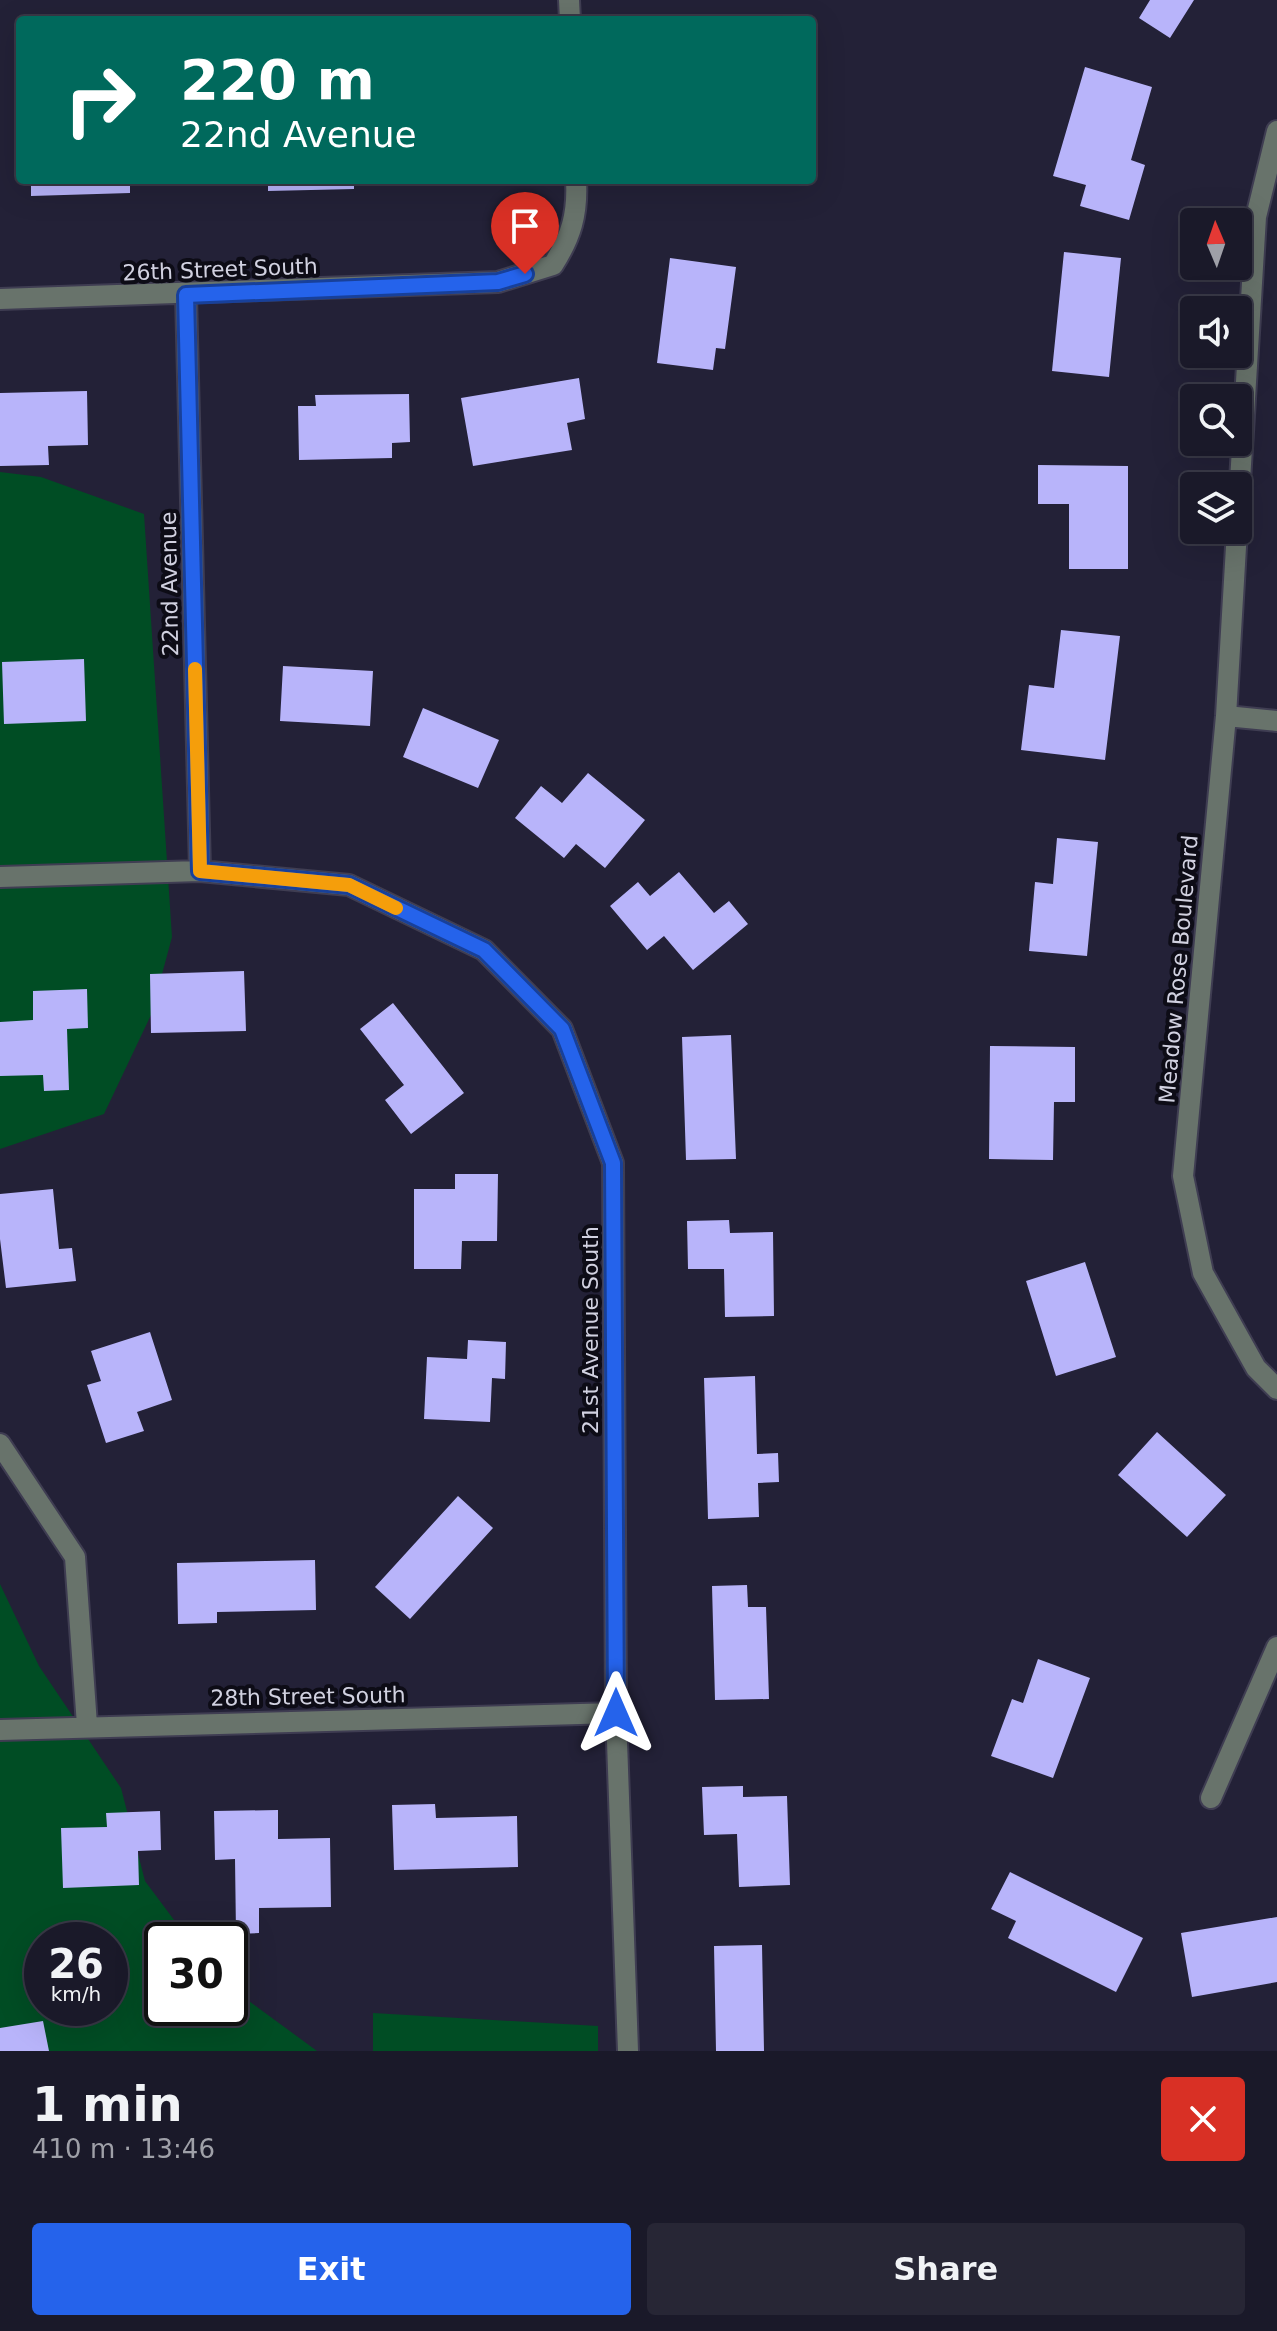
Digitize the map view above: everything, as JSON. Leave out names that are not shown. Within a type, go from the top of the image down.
[{"type":"street","points":[[1241,472],[1256,217],[1277,131]]},
{"type":"street","name":"26th Street South","points":[[0,299],[498,282],[553,265],[571,236],[577,201],[576,184]]},
{"type":"street","name":"22nd Avenue","points":[[186,295],[200,871]]},
{"type":"street","name":"Meadow Rose Boulevard","points":[[1236,544],[1226,716],[1183,1176],[1203,1273],[1256,1368],[1277,1389]]},
{"type":"street","points":[[1226,716],[1277,721]]},
{"type":"street","name":"21st Avenue South","points":[[0,877],[200,871],[349,885],[484,950],[562,1029],[613,1163],[616,1713],[628,2051]]},
{"type":"street","points":[[0,1444],[75,1557],[87,1725]]},
{"type":"street","points":[[1211,1798],[1277,1647]]},
{"type":"street","name":"28th Street South","points":[[0,1730],[87,1725],[616,1713]]},
{"type":"green space","points":[[0,472],[41,477],[144,514],[172,937],[151,1015],[104,1114],[0,1149]]},
{"type":"green space","points":[[0,1584],[39,1666],[121,1788],[145,1881],[176,1922],[144,1922],[144,2026],[248,2026],[248,2000],[317,2051],[0,2051]]},
{"type":"green space","points":[[373,2013],[598,2026],[598,2051],[373,2051]]},
{"type":"building","points":[[1150,0],[1194,0],[1170,38],[1139,18]]},
{"type":"building","points":[[1085,67],[1152,87],[1131,160],[1145,165],[1129,220],[1080,206],[1086,185],[1053,176]]},
{"type":"building","points":[[31,184],[130,184],[130,193],[31,196]]},
{"type":"building","points":[[268,184],[354,184],[354,189],[268,191]]},
{"type":"building","points":[[1064,252],[1121,258],[1109,377],[1052,371]]},
{"type":"building","points":[[670,258],[736,267],[725,349],[716,348],[713,370],[657,363]]},
{"type":"building","points":[[579,378],[585,419],[567,423],[572,450],[473,466],[461,398]]},
{"type":"building","points":[[87,391],[88,445],[48,446],[49,465],[0,466],[0,393]]},
{"type":"building","points":[[409,394],[410,442],[392,443],[392,458],[299,460],[298,406],[316,406],[315,395]]},
{"type":"building","points":[[1038,465],[1128,466],[1128,569],[1069,569],[1069,504],[1038,504]]},
{"type":"building","points":[[1061,630],[1120,636],[1105,760],[1021,750],[1029,685],[1054,688]]},
{"type":"building","points":[[84,659],[86,721],[4,724],[2,662]]},
{"type":"building","points":[[283,666],[373,671],[370,726],[280,721]]},
{"type":"building","points":[[423,708],[499,740],[478,788],[403,757]]},
{"type":"building","points":[[588,773],[645,820],[605,868],[576,844],[564,858],[515,818],[541,786],[562,803]]},
{"type":"building","points":[[1057,838],[1098,842],[1087,956],[1029,951],[1035,882],[1053,884]]},
{"type":"building","points":[[679,872],[714,913],[729,901],[748,924],[693,970],[664,936],[647,950],[610,906],[638,882],[650,896]]},
{"type":"building","points":[[244,971],[246,1031],[151,1033],[150,974]]},
{"type":"building","points":[[87,989],[88,1028],[67,1029],[69,1090],[44,1091],[43,1075],[0,1076],[0,1022],[33,1020],[33,991]]},
{"type":"building","points":[[393,1003],[464,1093],[411,1134],[385,1100],[404,1085],[360,1029]]},
{"type":"building","points":[[731,1035],[736,1159],[686,1160],[682,1037]]},
{"type":"building","points":[[990,1046],[1075,1047],[1075,1102],[1054,1102],[1053,1160],[989,1159]]},
{"type":"building","points":[[455,1174],[498,1174],[497,1241],[462,1241],[461,1269],[414,1269],[414,1189],[455,1189]]},
{"type":"building","points":[[53,1189],[59,1249],[72,1248],[76,1281],[6,1288],[0,1239],[0,1194]]},
{"type":"building","points":[[729,1220],[730,1233],[773,1232],[774,1316],[725,1317],[724,1269],[688,1269],[687,1221]]},
{"type":"building","points":[[1085,1262],[1116,1357],[1056,1376],[1026,1281]]},
{"type":"building","points":[[150,1332],[172,1400],[137,1412],[144,1431],[106,1443],[87,1385],[101,1381],[91,1351]]},
{"type":"building","points":[[468,1340],[506,1342],[505,1379],[492,1378],[490,1422],[424,1419],[427,1357],[467,1359]]},
{"type":"building","points":[[755,1376],[757,1454],[778,1453],[779,1482],[758,1483],[759,1517],[708,1519],[704,1378]]},
{"type":"building","points":[[1157,1432],[1226,1495],[1187,1537],[1118,1475]]},
{"type":"building","points":[[458,1496],[493,1528],[410,1619],[375,1587]]},
{"type":"building","points":[[315,1560],[316,1610],[217,1612],[217,1623],[178,1624],[177,1563]]},
{"type":"building","points":[[747,1585],[748,1607],[766,1607],[769,1699],[715,1700],[712,1586]]},
{"type":"building","points":[[1038,1659],[1090,1678],[1053,1778],[991,1756],[1012,1699],[1023,1703]]},
{"type":"building","points":[[743,1786],[743,1797],[787,1796],[790,1885],[739,1887],[737,1834],[704,1835],[702,1787]]},
{"type":"building","points":[[435,1804],[436,1818],[517,1816],[518,1867],[394,1870],[392,1805]]},
{"type":"building","points":[[278,1810],[278,1839],[330,1838],[331,1907],[259,1908],[259,1933],[248,1933],[248,1922],[236,1922],[235,1859],[215,1860],[214,1811]]},
{"type":"building","points":[[160,1811],[161,1850],[138,1851],[139,1885],[63,1888],[61,1828],[107,1827],[106,1813]]},
{"type":"building","points":[[1010,1872],[1143,1938],[1116,1992],[1008,1938],[1016,1921],[991,1909]]},
{"type":"building","points":[[1277,1917],[1277,1982],[1192,1997],[1181,1933]]},
{"type":"building","points":[[762,1945],[764,2051],[716,2051],[714,1946]]},
{"type":"building","points":[[24,2024],[44,2026],[49,2051],[0,2051],[0,2028]]},
{"type":"slow traffic","points":[[195,669],[200,871],[349,885],[396,908]]},
{"type":"route","points":[[525,274],[498,282],[186,295],[200,871],[349,885],[484,950],[562,1029],[613,1163],[616,1713]]}]
